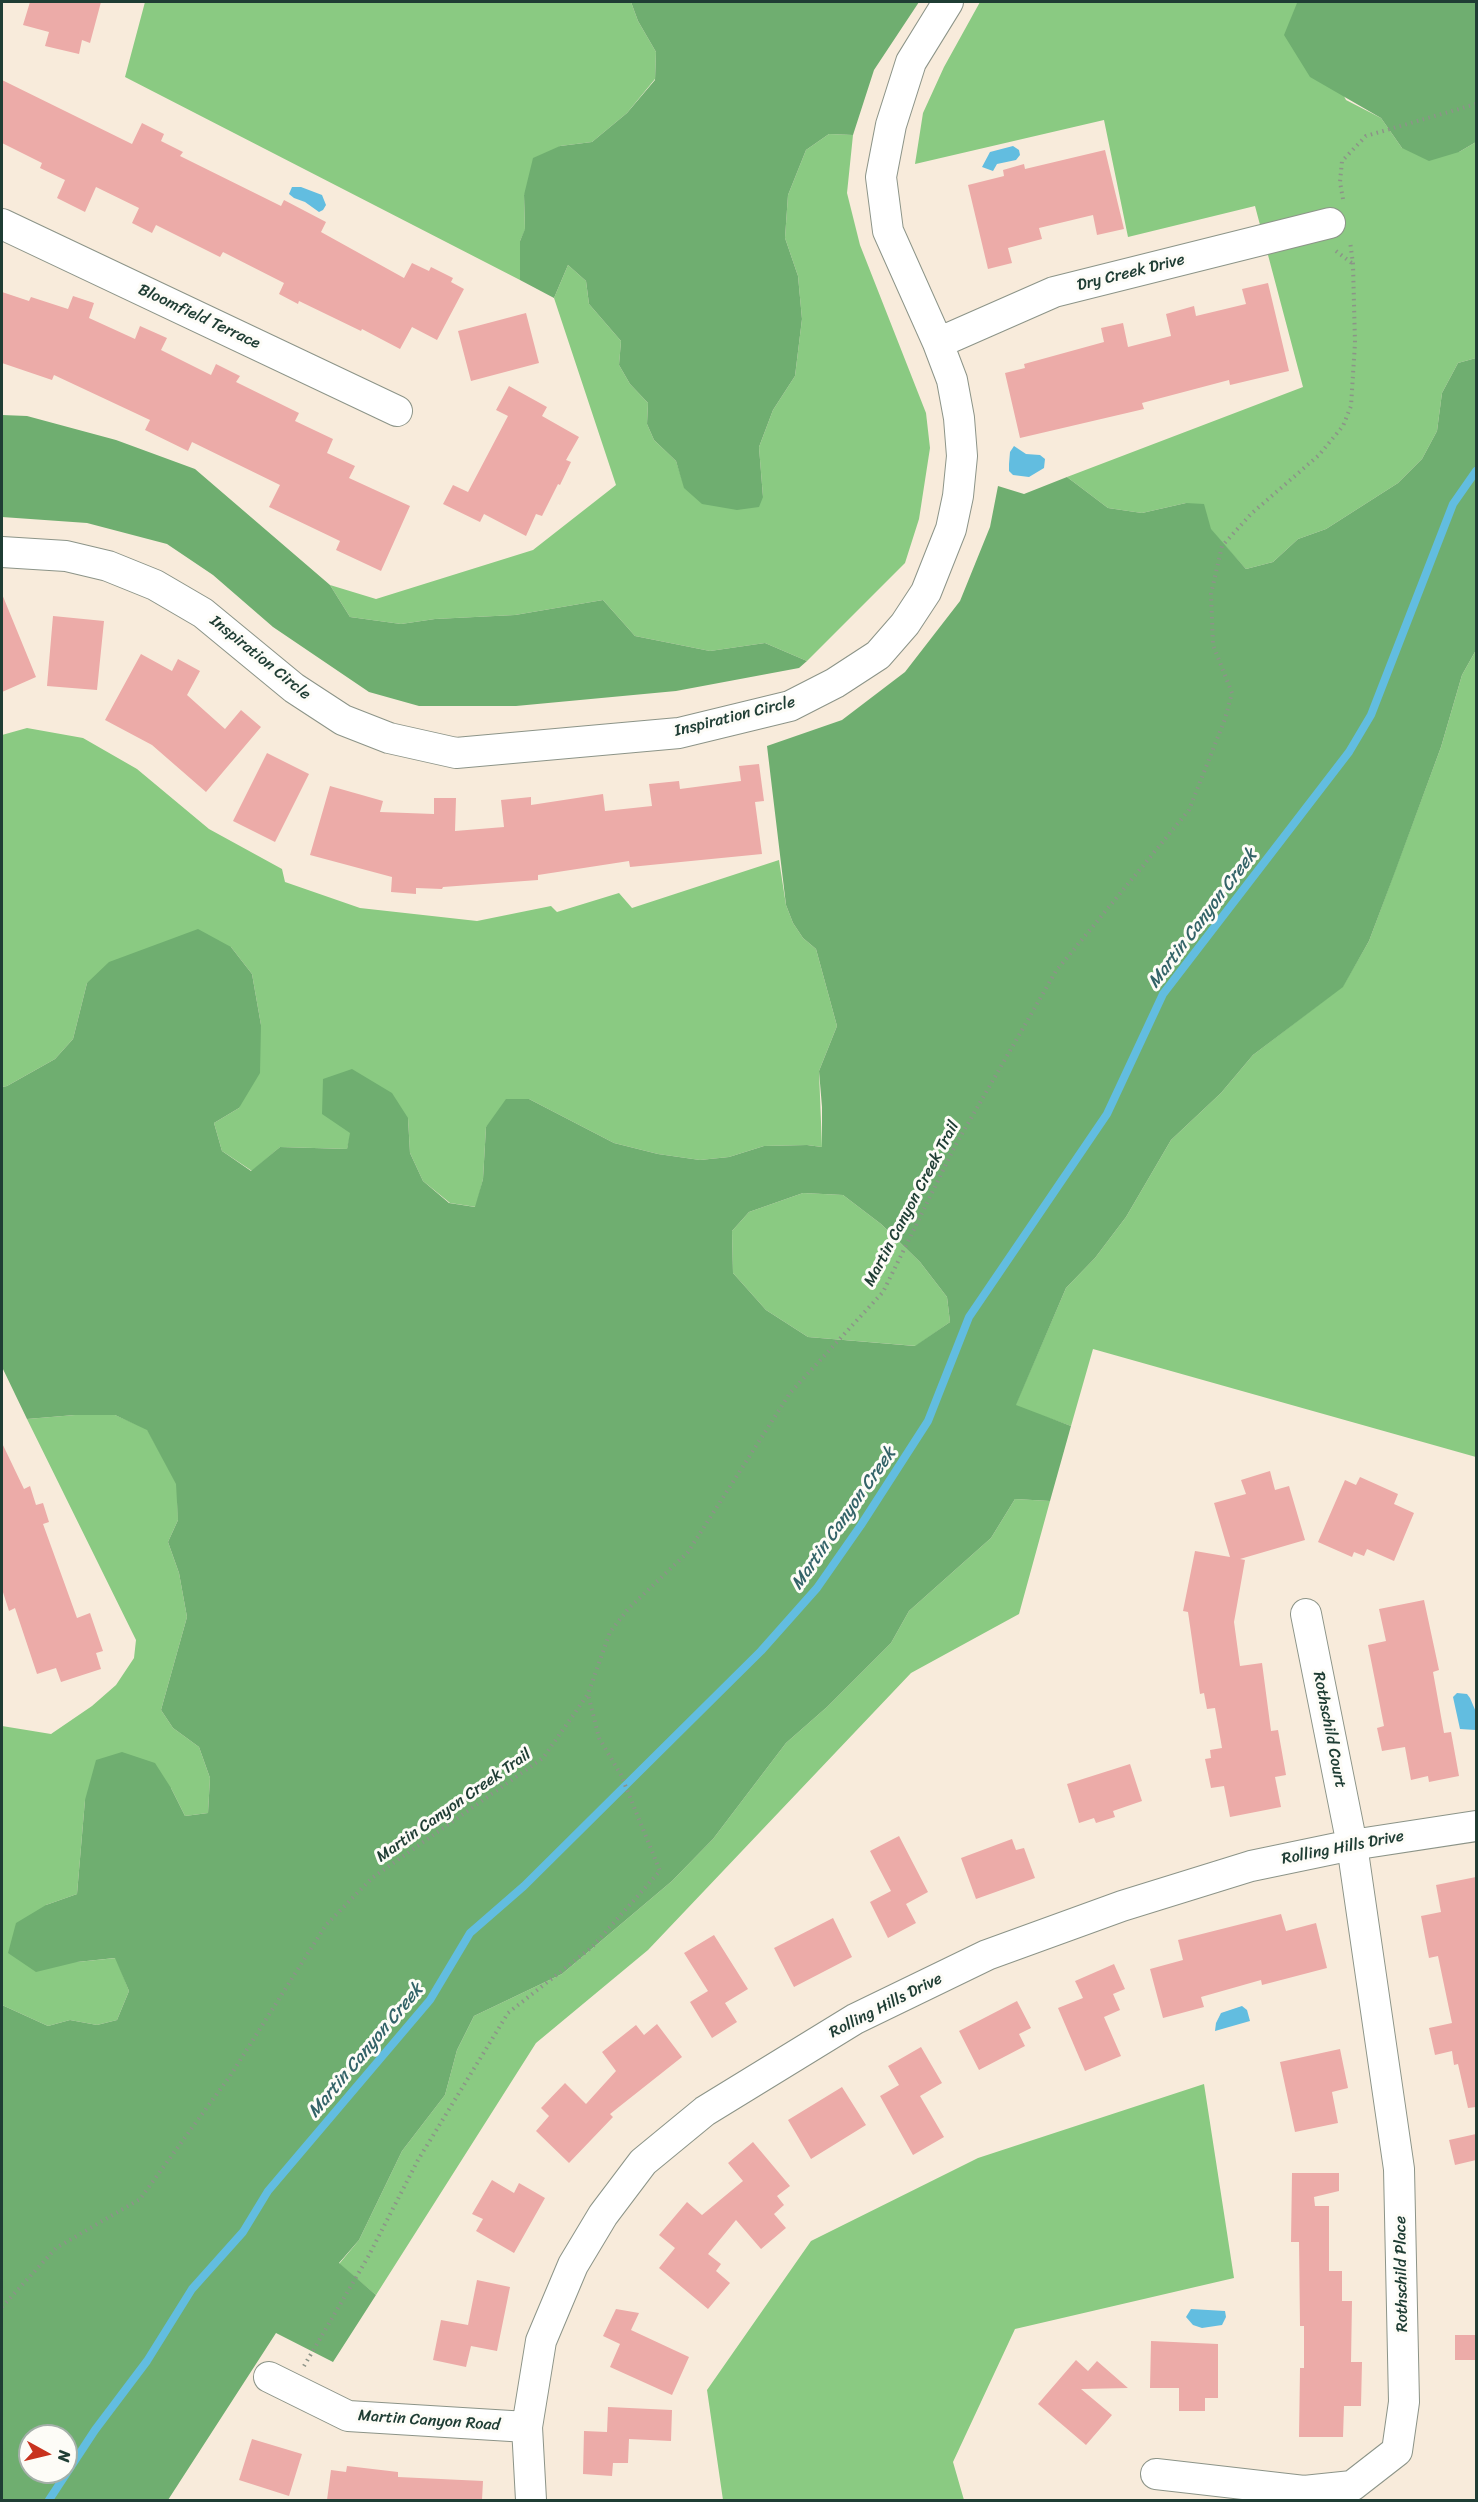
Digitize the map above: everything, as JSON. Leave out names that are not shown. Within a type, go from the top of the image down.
[{"type":"street","name":"Inspiration Circle","points":[[2,552],[66,556],[108,566],[155,585],[203,613],[294,688],[343,720],[389,738],[456,753],[679,733],[790,706],[835,683],[878,655],[905,624],[926,592],[939,562],[951,529],[958,496],[962,456],[959,418],[952,380],[888,231],[881,177],[891,125],[911,62],[948,2]]},
{"type":"street","name":"Dry Creek Drive","points":[[938,343],[1054,292],[1341,221]]},
{"type":"street","name":"Bloomfield Terrace","points":[[2,224],[397,411]]},
{"type":"street","name":"Rothschild Court","points":[[1306,1614],[1352,1845]]},
{"type":"street","name":"Rolling Hills Drive","points":[[531,2500],[527,2427],[541,2341],[573,2265],[603,2215],[644,2162],[705,2111],[855,2019],[987,1955],[1122,1906],[1251,1866],[1352,1845],[1476,1826]]},
{"type":"street","name":"Rothschild Place","points":[[1156,2474],[1304,2491],[1352,2486],[1398,2451],[1404,2402],[1399,2169],[1352,1845]]},
{"type":"street","name":"Martin Canyon Road","points":[[281,2383],[348,2416],[527,2427]]},
{"type":"path","name":"Martin Canyon Creek Trail","points":[[2,2307],[56,2248],[140,2199],[230,2076],[326,1925],[372,1878],[543,1758],[588,1694],[610,1632],[628,1609],[688,1552],[790,1393],[883,1292],[955,1146],[1056,971],[1189,810],[1233,693],[1213,645],[1211,594],[1222,546],[1251,514],[1319,455],[1343,426],[1351,406],[1355,343],[1353,264],[1341,221],[1342,161],[1366,136],[1476,104]]},
{"type":"path","points":[[281,2383],[368,2256],[418,2160],[508,2013],[592,1947],[660,1871],[621,1775],[600,1738],[588,1694]]},
{"type":"green space","points":[[145,2],[631,2],[638,21],[656,52],[655,79],[627,113],[592,142],[560,146],[524,195],[525,230],[520,241],[520,280],[125,77]]},
{"type":"green space","points":[[631,2],[919,2],[874,70],[853,135],[829,134],[806,150],[788,195],[785,238],[798,276],[802,319],[795,376],[773,410],[759,447],[763,497],[759,507],[737,510],[702,504],[684,488],[676,461],[654,440],[647,424],[648,403],[630,384],[619,365],[621,341],[589,304],[586,281],[568,265],[554,298],[520,280],[520,241],[525,229],[524,195],[533,158],[560,146],[592,142],[627,113],[655,80],[656,52],[638,21]]},
{"type":"green space","points":[[980,2],[1300,2],[1297,4],[1346,100],[1381,118],[1402,148],[1459,152],[1476,142],[1476,358],[1458,363],[1442,393],[1437,431],[1422,459],[1398,483],[1326,529],[1298,539],[1273,562],[1246,569],[1186,503],[1142,513],[1108,508],[1067,477],[1303,387],[1255,206],[1128,237],[1104,120],[915,164],[923,113],[944,67]]},
{"type":"green space","points":[[1476,2],[1476,142],[1459,152],[1429,161],[1402,148],[1381,118],[1310,77],[1284,35],[1297,3]]},
{"type":"green space","points":[[829,134],[853,135],[847,193],[860,245],[926,413],[930,448],[919,519],[905,563],[807,661],[765,643],[710,651],[635,636],[603,600],[515,615],[435,619],[401,624],[350,617],[330,585],[376,599],[533,550],[616,485],[554,298],[568,265],[586,281],[589,304],[621,341],[619,365],[630,384],[648,403],[647,424],[654,440],[676,461],[685,488],[763,497],[759,447],[773,410],[795,376],[802,319],[798,276],[785,238],[788,195],[806,150]]},
{"type":"green space","points":[[1476,358],[1476,650],[1462,675],[1441,747],[1369,941],[1343,987],[1253,1055],[1221,1093],[1171,1140],[1126,1217],[1095,1258],[1066,1288],[1016,1405],[1071,1426],[1050,1501],[1015,1499],[991,1538],[909,1611],[891,1643],[827,1707],[786,1743],[713,1839],[672,1881],[562,1974],[474,2016],[457,2050],[445,2095],[402,2151],[359,2240],[339,2263],[376,2295],[333,2362],[276,2333],[168,2500],[2,2500],[2,2005],[48,2026],[70,2020],[97,2025],[117,2020],[129,1991],[115,1958],[77,1962],[36,1972],[8,1953],[16,1923],[46,1905],[77,1894],[85,1800],[96,1760],[122,1752],[155,1763],[185,1816],[208,1813],[210,1778],[199,1747],[173,1728],[161,1710],[187,1617],[179,1573],[168,1542],[178,1520],[176,1484],[147,1430],[115,1415],[75,1415],[27,1419],[2,1367],[2,1087],[55,1059],[73,1039],[87,983],[109,962],[198,929],[231,947],[252,974],[261,1025],[260,1073],[239,1108],[214,1123],[222,1151],[251,1171],[280,1147],[347,1149],[350,1133],[322,1114],[323,1079],[352,1069],[392,1093],[408,1118],[410,1153],[423,1181],[449,1203],[475,1207],[483,1179],[486,1127],[506,1099],[529,1099],[614,1143],[658,1154],[700,1160],[729,1157],[764,1146],[822,1147],[819,1071],[837,1026],[816,949],[803,938],[793,923],[786,905],[767,746],[842,720],[905,672],[960,601],[990,527],[998,486],[1024,494],[1067,477],[1108,508],[1142,513],[1186,503],[1204,504],[1211,529],[1246,569],[1273,562],[1298,539],[1326,529],[1398,483],[1422,459],[1437,431],[1442,393],[1458,363]],"holes":[[[803,1193],[843,1195],[881,1224],[920,1262],[947,1297],[950,1322],[915,1346],[808,1337],[766,1310],[733,1273],[732,1231],[749,1212]]]},
{"type":"green space","points":[[2,415],[27,416],[116,440],[195,469],[330,585],[350,617],[401,624],[435,619],[515,615],[603,600],[635,636],[710,651],[765,643],[807,661],[799,668],[676,691],[516,706],[419,706],[369,692],[273,627],[213,575],[167,544],[87,523],[2,517]]},
{"type":"green space","points":[[1476,650],[1476,1457],[1093,1349],[1071,1426],[1015,1406],[1066,1288],[1095,1258],[1126,1217],[1171,1140],[1221,1093],[1253,1055],[1343,986],[1369,941],[1441,747],[1462,675]]},
{"type":"green space","points":[[27,728],[83,738],[137,769],[209,829],[282,869],[285,882],[360,908],[477,921],[551,906],[557,912],[619,893],[632,908],[779,860],[786,905],[793,923],[803,938],[816,949],[837,1026],[819,1071],[822,1147],[764,1146],[729,1157],[700,1160],[658,1154],[614,1143],[529,1099],[486,1127],[483,1179],[476,1207],[450,1203],[423,1181],[410,1153],[408,1118],[351,1133],[347,1149],[280,1147],[252,1171],[222,1151],[214,1123],[239,1108],[261,1025],[252,974],[231,947],[87,983],[73,1039],[55,1059],[2,1087],[2,735]]},
{"type":"green space","points":[[803,1193],[843,1195],[881,1224],[920,1262],[947,1297],[950,1322],[916,1346],[808,1337],[766,1310],[733,1273],[732,1231],[749,1212]]},
{"type":"green space","points":[[75,1415],[115,1415],[147,1429],[177,1484],[178,1520],[168,1542],[179,1573],[187,1617],[161,1710],[173,1728],[199,1747],[210,1778],[208,1813],[185,1816],[171,1788],[85,1800],[77,1894],[46,1905],[77,1962],[116,1958],[129,1991],[117,2020],[97,2025],[70,2020],[48,2026],[2,2005],[2,1726],[51,1734],[92,1706],[116,1685],[134,1658],[136,1640],[27,1419]]},
{"type":"green space","points":[[1015,1499],[1050,1501],[1019,1614],[911,1673],[648,1950],[536,2043],[376,2295],[339,2264],[359,2240],[402,2151],[445,2095],[457,2050],[474,2016],[562,1974],[672,1881],[713,1839],[786,1743],[827,1707],[891,1643],[909,1611],[991,1538]]},
{"type":"green space","points":[[1204,2084],[1234,2278],[1015,2329],[953,2462],[964,2500],[723,2500],[707,2390],[811,2241],[978,2158]]},
{"type":"water","points":[[1013,146],[1019,150],[1020,155],[1016,160],[997,164],[993,171],[982,167],[990,152]]},
{"type":"water","points":[[292,187],[301,187],[322,195],[326,205],[323,210],[319,212],[305,202],[294,198],[289,194]]},
{"type":"water","points":[[1014,446],[1026,454],[1040,455],[1045,459],[1044,468],[1029,477],[1013,475],[1009,471],[1009,464],[1010,452]]},
{"type":"water","points":[[1457,1693],[1467,1694],[1470,1698],[1476,1712],[1476,1730],[1460,1729],[1453,1697]]},
{"type":"water","points":[[1242,2006],[1247,2010],[1250,2021],[1215,2031],[1221,2013]]},
{"type":"water","points":[[1191,2309],[1225,2311],[1226,2317],[1222,2325],[1202,2328],[1193,2325],[1186,2317]]},
{"type":"building","points":[[30,2],[101,2],[90,43],[82,40],[79,54],[45,46],[49,32],[23,25]]},
{"type":"building","points":[[2,80],[132,144],[142,123],[164,134],[161,141],[183,152],[180,156],[281,206],[284,200],[326,222],[321,232],[404,278],[412,263],[429,271],[431,267],[453,278],[451,282],[464,289],[437,340],[412,327],[400,349],[362,329],[361,331],[299,301],[298,304],[279,294],[284,283],[223,252],[220,257],[156,225],[152,233],[132,223],[139,208],[96,187],[85,212],[57,198],[65,180],[40,168],[42,163],[2,143]]},
{"type":"building","points":[[1105,150],[1124,229],[1097,235],[1093,215],[1039,228],[1042,239],[1008,248],[1012,263],[988,269],[968,185],[1004,176],[1003,170],[1024,164],[1025,169]]},
{"type":"building","points":[[1268,283],[1289,371],[1230,385],[1229,380],[1142,403],[1144,409],[1020,438],[1005,373],[1025,368],[1024,364],[1104,342],[1101,328],[1123,323],[1128,347],[1171,336],[1166,314],[1194,306],[1196,316],[1246,304],[1242,289]]},
{"type":"building","points":[[2,292],[29,301],[31,297],[68,309],[73,296],[94,303],[89,318],[135,339],[140,326],[167,338],[161,350],[211,375],[216,364],[240,376],[236,382],[299,413],[295,421],[333,439],[327,453],[355,466],[349,478],[410,506],[381,571],[336,550],[340,541],[269,507],[280,485],[192,442],[188,451],[145,430],[150,420],[54,375],[52,380],[2,363]]},
{"type":"building","points":[[526,313],[539,363],[471,381],[458,331]]},
{"type":"building","points":[[509,386],[547,407],[542,416],[579,437],[566,460],[571,462],[560,485],[558,484],[542,516],[536,514],[526,536],[484,514],[480,522],[443,504],[453,485],[468,492],[508,416],[496,410]]},
{"type":"building","points":[[2,594],[36,677],[2,692]]},
{"type":"building","points":[[53,616],[104,621],[97,690],[47,686]]},
{"type":"building","points":[[141,654],[172,671],[178,659],[200,671],[187,695],[225,729],[241,710],[261,727],[206,792],[152,745],[105,720]]},
{"type":"building","points":[[267,753],[309,774],[275,842],[233,821]]},
{"type":"building","points":[[759,764],[764,801],[755,802],[762,854],[630,867],[629,861],[538,875],[538,880],[443,887],[442,889],[416,888],[416,894],[391,892],[392,877],[310,855],[330,786],[383,801],[380,812],[434,814],[434,798],[456,798],[455,831],[504,827],[501,800],[531,797],[531,805],[603,794],[605,811],[652,806],[649,784],[679,781],[680,789],[741,781],[739,766]]},
{"type":"building","points":[[2,1443],[24,1489],[30,1486],[36,1505],[43,1503],[49,1522],[43,1524],[77,1618],[90,1613],[103,1651],[96,1653],[101,1669],[61,1682],[56,1668],[37,1674],[15,1608],[9,1611],[2,1589]]},
{"type":"building","points":[[1270,1471],[1275,1490],[1289,1486],[1305,1540],[1240,1559],[1245,1560],[1234,1622],[1240,1666],[1262,1663],[1271,1731],[1278,1730],[1286,1775],[1275,1777],[1281,1807],[1230,1817],[1224,1786],[1211,1788],[1205,1759],[1211,1758],[1210,1750],[1222,1748],[1215,1708],[1207,1709],[1204,1693],[1200,1694],[1188,1612],[1183,1611],[1195,1551],[1230,1557],[1214,1503],[1246,1494],[1241,1480]]},
{"type":"building","points":[[1360,1477],[1398,1494],[1394,1504],[1414,1513],[1394,1561],[1367,1549],[1364,1556],[1354,1552],[1352,1557],[1318,1542],[1345,1480],[1356,1485]]},
{"type":"building","points":[[1424,1600],[1439,1670],[1433,1672],[1444,1733],[1451,1732],[1459,1776],[1429,1782],[1428,1776],[1411,1780],[1405,1747],[1382,1751],[1377,1728],[1384,1726],[1368,1645],[1386,1641],[1379,1609]]},
{"type":"building","points":[[1130,1764],[1142,1801],[1113,1811],[1115,1817],[1096,1823],[1094,1818],[1079,1823],[1067,1784]]},
{"type":"building","points":[[899,1836],[928,1892],[906,1904],[916,1923],[888,1938],[870,1902],[891,1891],[870,1851]]},
{"type":"building","points":[[1012,1839],[1016,1850],[1024,1848],[1035,1878],[976,1899],[961,1858]]},
{"type":"building","points":[[1476,1877],[1476,2107],[1468,2108],[1458,2064],[1454,2065],[1452,2051],[1435,2055],[1429,2028],[1452,2023],[1438,1956],[1429,1958],[1421,1916],[1441,1912],[1436,1885]]},
{"type":"building","points":[[1281,1914],[1286,1931],[1316,1923],[1327,1968],[1262,1985],[1261,1980],[1201,1997],[1204,2007],[1163,2018],[1150,1969],[1183,1960],[1178,1940]]},
{"type":"building","points":[[833,1918],[852,1957],[794,1987],[774,1948]]},
{"type":"building","points":[[714,1935],[748,1989],[725,2003],[737,2022],[712,2038],[690,2002],[708,1991],[684,1953]]},
{"type":"building","points":[[1114,1964],[1125,1989],[1113,1994],[1120,2010],[1104,2017],[1121,2056],[1085,2071],[1058,2008],[1083,1998],[1075,1981]]},
{"type":"building","points":[[1017,2001],[1031,2028],[1019,2034],[1025,2046],[979,2070],[959,2031]]},
{"type":"building","points":[[657,2024],[682,2057],[610,2114],[613,2117],[569,2163],[536,2131],[549,2116],[541,2108],[565,2083],[586,2104],[616,2071],[602,2052],[636,2025],[644,2035]]},
{"type":"building","points":[[921,2047],[942,2083],[920,2096],[944,2137],[913,2155],[880,2096],[899,2085],[888,2066]]},
{"type":"building","points":[[1340,2049],[1348,2088],[1332,2092],[1338,2123],[1295,2132],[1280,2062]]},
{"type":"building","points":[[842,2087],[866,2125],[811,2159],[788,2120]]},
{"type":"building","points":[[1476,2134],[1476,2160],[1455,2165],[1449,2140]]},
{"type":"building","points":[[753,2142],[790,2186],[777,2196],[784,2205],[774,2214],[786,2228],[761,2249],[736,2220],[708,2254],[721,2264],[716,2271],[730,2283],[708,2309],[659,2268],[675,2248],[659,2235],[687,2202],[702,2215],[743,2181],[728,2163]]},
{"type":"building","points":[[1292,2173],[1339,2173],[1339,2191],[1314,2197],[1315,2206],[1329,2206],[1329,2271],[1342,2271],[1342,2301],[1352,2301],[1351,2362],[1362,2362],[1361,2406],[1344,2406],[1343,2437],[1299,2437],[1300,2368],[1304,2368],[1304,2326],[1300,2326],[1299,2242],[1291,2242]]},
{"type":"building","points":[[492,2180],[514,2193],[519,2183],[545,2198],[514,2253],[476,2231],[483,2219],[472,2214]]},
{"type":"building","points":[[477,2280],[510,2287],[497,2351],[471,2346],[466,2367],[433,2360],[441,2320],[468,2325]]},
{"type":"building","points":[[616,2309],[639,2313],[631,2330],[689,2357],[672,2395],[610,2367],[620,2344],[603,2336]]},
{"type":"building","points":[[1455,2335],[1476,2335],[1476,2360],[1455,2360]]},
{"type":"building","points":[[1151,2341],[1218,2344],[1218,2398],[1205,2398],[1205,2411],[1179,2411],[1179,2388],[1150,2388]]},
{"type":"building","points":[[1076,2360],[1088,2371],[1097,2361],[1128,2388],[1081,2389],[1112,2415],[1086,2445],[1038,2404]]},
{"type":"building","points":[[608,2407],[672,2410],[671,2441],[629,2439],[628,2463],[613,2463],[612,2476],[583,2474],[584,2431],[607,2432]]},
{"type":"building","points":[[252,2439],[302,2454],[289,2496],[239,2480]]},
{"type":"building","points":[[347,2466],[398,2472],[398,2477],[483,2481],[482,2500],[327,2500],[331,2470],[346,2472]]},
{"type":"waterway","name":"Martin Canyon Creek","points":[[49,2500],[95,2430],[147,2361],[192,2289],[243,2232],[268,2191],[430,2000],[470,1933],[524,1886],[761,1651],[817,1588],[928,1421],[969,1317],[1107,1114],[1163,994],[1349,752],[1371,715],[1453,504],[1476,471]]}]
